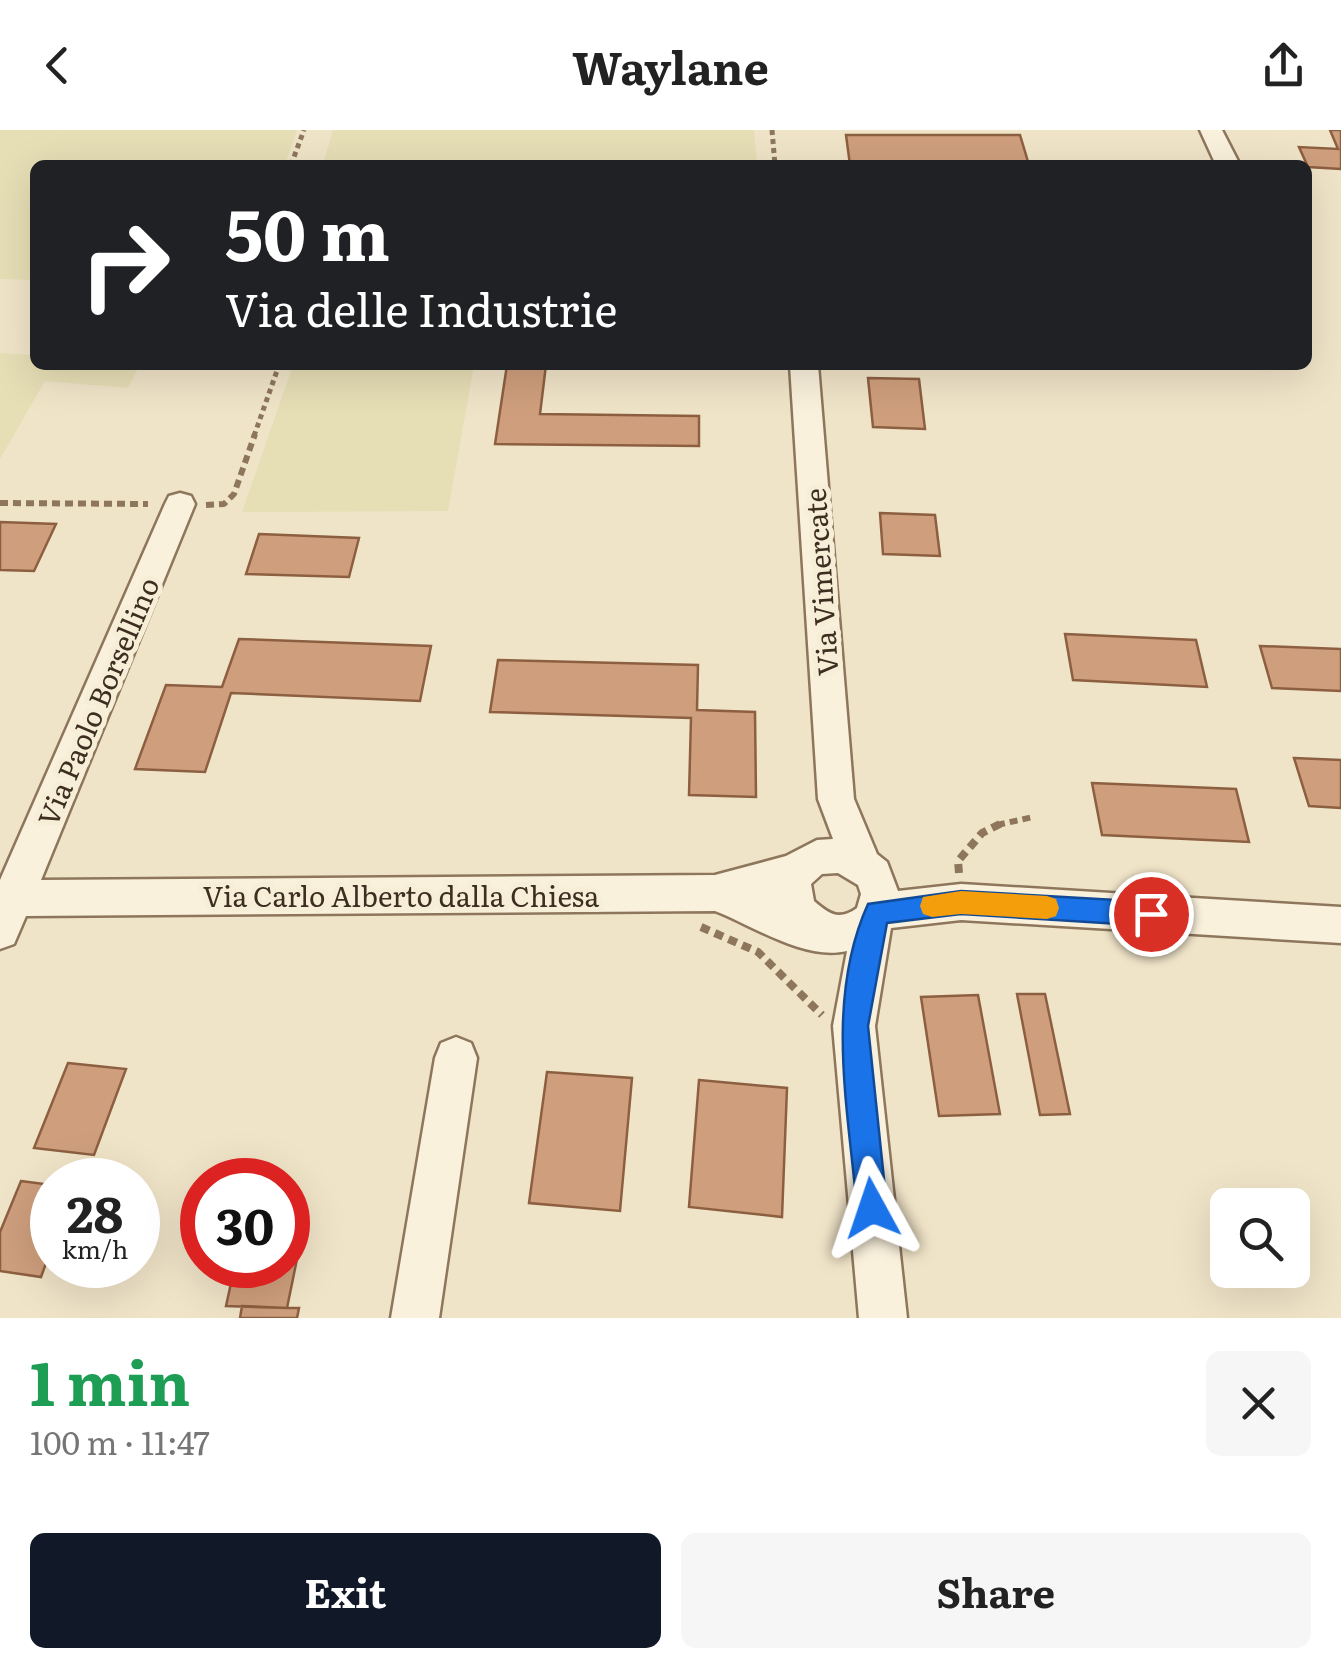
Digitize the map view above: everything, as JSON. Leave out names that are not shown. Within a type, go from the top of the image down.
[{"type":"street","points":[[1211,130],[1226,160]]},
{"type":"street","name":"Via Vimercate","points":[[804,370],[836,799],[862,865]]},
{"type":"street","name":"Via Paolo Borsellino","points":[[5,909],[180,504]]},
{"type":"street","name":"Via Vimercate","points":[[805,864],[836,799]]},
{"type":"street","points":[[822,933],[806,923],[794,905],[792,886],[805,864],[837,854],[862,865],[879,889],[854,1026],[883,1318]]},
{"type":"street","name":"Via Carlo Alberto dalla Chiesa","points":[[5,909],[706,909],[805,864]]},
{"type":"street","points":[[706,909],[849,935],[875,915],[961,902],[1341,925]]},
{"type":"street","points":[[416,1318],[456,1058]]},
{"type":"path","points":[[293,160],[304,130]]},
{"type":"path","points":[[772,130],[775,160]]},
{"type":"path","points":[[961,902],[958,861],[983,830],[999,821],[1034,817]]},
{"type":"path","points":[[706,909],[758,952],[830,1026],[854,1026]]},
{"type":"shaded area","points":[[0,130],[297,130],[287,160],[30,160],[30,280],[0,279]]},
{"type":"shaded area","points":[[333,130],[754,130],[757,160],[324,160]]},
{"type":"shaded area","points":[[0,353],[30,355],[30,370],[137,370],[128,388],[45,381],[0,459]]},
{"type":"shaded area","points":[[291,370],[473,370],[448,511],[242,512]]},
{"type":"building","points":[[1330,130],[1341,130],[1341,169],[1312,167],[1312,160],[1305,160],[1299,147],[1338,149]]},
{"type":"building","points":[[846,135],[1020,135],[1028,160],[849,160]]},
{"type":"building","points":[[506,370],[545,370],[540,414],[699,416],[699,446],[495,444]]},
{"type":"building","points":[[868,378],[919,379],[925,429],[873,427]]},
{"type":"building","points":[[880,513],[935,515],[940,556],[883,554]]},
{"type":"building","points":[[0,522],[56,524],[34,571],[0,570]]},
{"type":"building","points":[[259,534],[359,538],[349,577],[246,574]]},
{"type":"building","points":[[1065,634],[1196,640],[1207,687],[1073,680]]},
{"type":"building","points":[[239,639],[431,646],[420,701],[231,693],[205,772],[135,769],[166,685],[222,687]]},
{"type":"building","points":[[1260,646],[1341,649],[1341,691],[1272,688]]},
{"type":"building","points":[[498,660],[698,665],[697,710],[755,712],[756,797],[689,795],[691,718],[490,712]]},
{"type":"building","points":[[1294,758],[1341,760],[1341,808],[1309,806]]},
{"type":"building","points":[[1092,783],[1236,789],[1249,842],[1102,835]]},
{"type":"building","points":[[1017,994],[1045,994],[1070,1114],[1040,1115]]},
{"type":"building","points":[[978,995],[1000,1114],[939,1116],[921,997]]},
{"type":"building","points":[[68,1063],[126,1069],[94,1155],[34,1148]]},
{"type":"building","points":[[547,1072],[632,1078],[620,1211],[529,1203]]},
{"type":"building","points":[[699,1080],[787,1088],[782,1217],[689,1207]]},
{"type":"building","points":[[21,1181],[30,1182],[30,1275],[0,1271],[0,1232]]},
{"type":"building","points":[[230,1288],[291,1288],[287,1308],[226,1306]]},
{"type":"building","points":[[242,1306],[299,1308],[297,1318],[240,1318]]},
{"type":"slow traffic","points":[[932,906],[961,902],[1047,908]]},
{"type":"route","points":[[872,1208],[854,1026],[866,949],[877,912],[961,902],[1151,914]]}]
